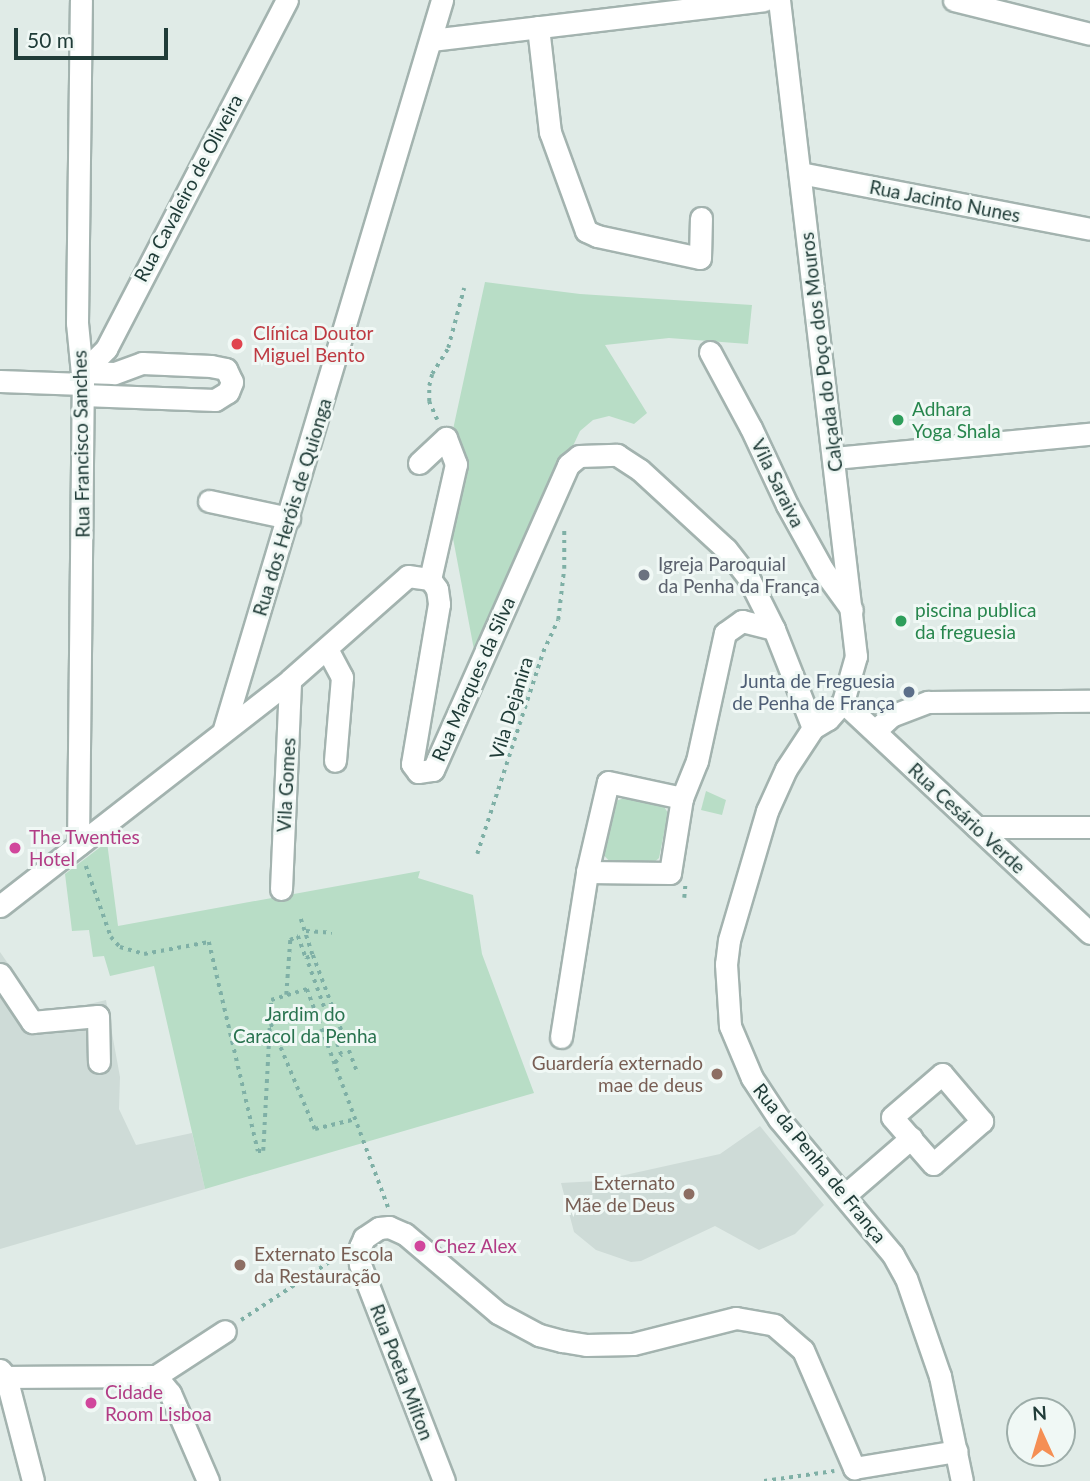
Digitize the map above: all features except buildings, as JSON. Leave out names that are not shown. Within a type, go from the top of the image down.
[{"type":"street","name":"Rua Francisco Sanches","points":[[78,845],[83,384],[77,323],[81,0]]},
{"type":"street","name":"Rua Cavaleiro de Oliveira","points":[[83,384],[112,337],[287,0]]},
{"type":"street","name":"Rua dos Heróis de Quionga","points":[[224,731],[442,0]]},
{"type":"street","points":[[431,40],[538,27],[616,9],[764,0]]},
{"type":"street","name":"Calçada do Poço dos Mouros","points":[[779,0],[852,610],[856,656],[844,702]]},
{"type":"street","points":[[954,0],[1090,34]]},
{"type":"street","points":[[538,27],[550,132],[586,231],[597,236],[700,258],[701,218]]},
{"type":"street","name":"Rua Jacinto Nunes","points":[[800,173],[1090,229]]},
{"type":"street","points":[[77,323],[112,337]]},
{"type":"street","name":"Vila Saraiva","points":[[710,352],[751,428],[787,505],[823,570],[852,610]]},
{"type":"street","points":[[0,381],[83,384],[215,400],[228,392],[232,382],[226,369],[142,363],[83,384]]},
{"type":"street","points":[[834,458],[1090,434]]},
{"type":"street","points":[[0,906],[290,680],[408,576],[430,579],[456,464],[446,438],[419,463]]},
{"type":"street","name":"Rua Marques da Silva","points":[[430,579],[439,604],[412,764],[423,773],[433,770],[568,465],[579,456],[617,455],[640,470],[726,549],[748,577],[774,629]]},
{"type":"street","points":[[209,501],[289,518]]},
{"type":"street","points":[[587,872],[670,873],[682,798],[696,761],[726,633],[742,621],[774,629],[813,728]]},
{"type":"street","points":[[327,649],[342,677],[335,761]]},
{"type":"street","name":"Vila Gomes","points":[[281,890],[290,680]]},
{"type":"street","points":[[874,731],[891,716],[928,702],[1090,701]]},
{"type":"street","name":"Rua da Penha de França","points":[[844,702],[828,719],[813,728],[786,769],[767,811],[749,863],[729,940],[730,1026],[752,1078],[779,1119],[893,1255],[906,1278],[940,1376],[962,1481]]},
{"type":"street","name":"Rua Cesário Verde","points":[[844,702],[1090,933]]},
{"type":"street","points":[[561,1037],[587,872],[608,782],[682,798]]},
{"type":"street","points":[[977,827],[1090,827]]},
{"type":"street","points":[[0,974],[32,1022],[98,1016],[99,1062]]},
{"type":"street","points":[[844,1196],[911,1138]]},
{"type":"street","points":[[351,1258],[364,1238],[379,1228],[389,1227],[405,1234],[498,1313],[540,1335],[562,1342],[586,1345],[633,1344],[736,1318],[774,1325],[803,1350],[847,1469],[957,1451]]},
{"type":"street","name":"Rua Poeta Milton","points":[[351,1258],[444,1481]]},
{"type":"street","points":[[33,1481],[2,1375],[156,1376],[225,1331]]},
{"type":"street","points":[[156,1376],[170,1393],[208,1481]]},
{"type":"path","points":[[446,438],[429,402],[429,386],[432,374],[448,348],[464,288]]},
{"type":"path","name":"Vila Dejanira","points":[[477,854],[543,652],[558,620],[564,569]]},
{"type":"path","points":[[78,845],[104,919],[120,947],[144,954],[209,942],[258,1151],[263,1151],[271,1000],[307,989],[387,1204],[389,1227]]},
{"type":"path","points":[[301,919],[358,1074]]},
{"type":"path","points":[[306,931],[332,933]]},
{"type":"path","points":[[286,995],[290,940],[298,936],[341,1055],[335,1063]]},
{"type":"path","points":[[306,958],[313,955]]},
{"type":"path","points":[[270,1021],[315,1129],[356,1119]]},
{"type":"path","points":[[225,1331],[351,1258]]},
{"type":"path","points":[[764,1481],[847,1469]]},
{"type":"shaded area","points":[[0,952],[44,1015],[106,1000],[120,1077],[119,1109],[136,1145],[192,1133],[205,1189],[0,1249]]},
{"type":"shaded area","name":"Externato Mãe de Deus","points":[[760,1126],[824,1205],[795,1234],[759,1250],[715,1226],[641,1261],[631,1262],[596,1250],[574,1232],[561,1183],[598,1181],[720,1154]]},
{"type":"green space","points":[[485,282],[580,294],[752,305],[748,344],[669,338],[605,345],[647,413],[634,424],[609,416],[593,420],[580,431],[475,655],[442,480]]},
{"type":"green space","points":[[706,791],[726,800],[722,815],[701,810]]},
{"type":"green space","points":[[627,797],[663,805],[668,813],[659,858],[651,865],[612,864],[599,850],[613,802]]},
{"type":"green space","name":"Jardim do Caracol da Penha","points":[[107,842],[118,926],[420,871],[418,878],[473,895],[482,954],[534,1093],[205,1189],[154,966],[110,976],[104,956],[93,957],[89,930],[72,931],[65,874]]},
{"type":"place","name":"Clínica Doutor Miguel Bento","points":[[237,344]]},
{"type":"place","name":"Adhara Yoga Shala","points":[[898,420]]},
{"type":"place","name":"Igreja Paroquial da Penha da França","points":[[644,575]]},
{"type":"place","name":"piscina publica da freguesia","points":[[901,621]]},
{"type":"place","name":"Junta de Freguesia de Penha de França","points":[[909,692]]},
{"type":"place","name":"The Twenties Hotel","points":[[15,848]]},
{"type":"place","name":"Guardería externado mae de deus","points":[[717,1074]]},
{"type":"place","name":"Externato Mãe de Deus","points":[[689,1194]]},
{"type":"place","name":"Chez Alex","points":[[420,1246]]},
{"type":"place","name":"Externato Escola da Restauração","points":[[240,1265]]},
{"type":"place","name":"Cidade Room Lisboa","points":[[91,1403]]}]
